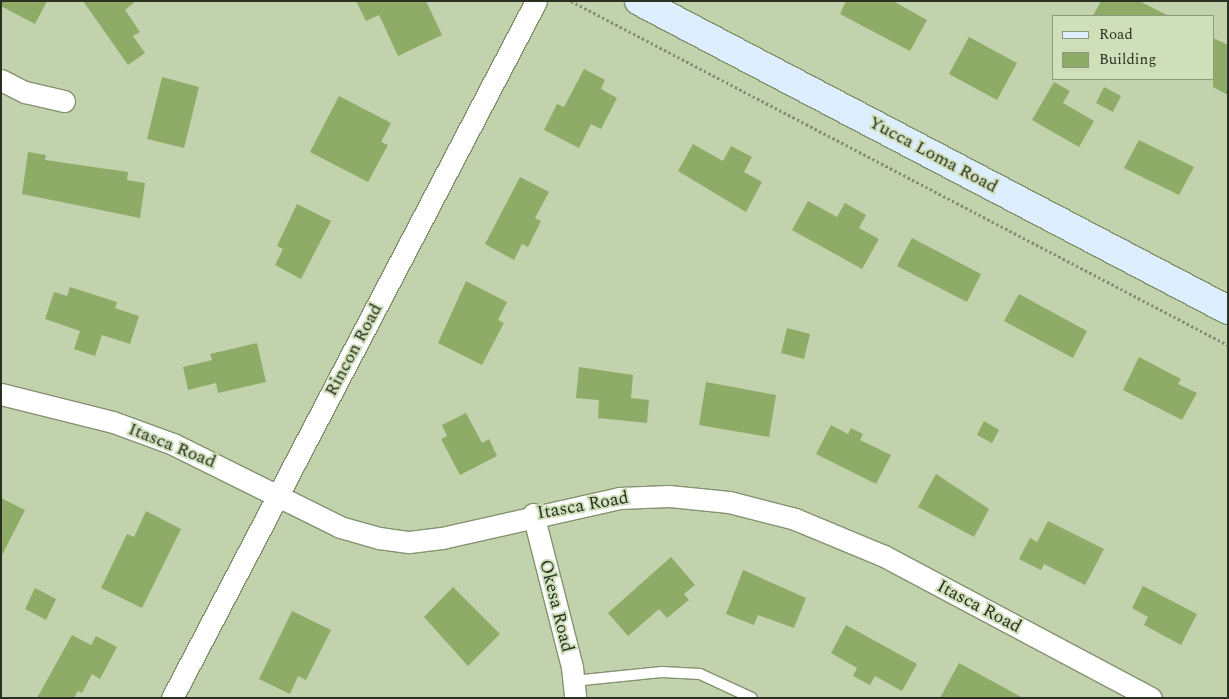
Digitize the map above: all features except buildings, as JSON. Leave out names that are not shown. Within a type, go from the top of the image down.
[{"type":"main road","name":"Yucca Loma Road","points":[[639,1],[1228,310]]},
{"type":"street","name":"Rincon Road","points":[[172,698],[536,1]]},
{"type":"street","points":[[1,80],[25,92],[64,101]]},
{"type":"street","name":"Itasca Road","points":[[1,394],[113,422],[173,444],[340,527],[409,542],[533,514],[619,498],[669,496],[730,502],[794,519],[884,556],[1151,698]]},
{"type":"street","name":"Okesa Road","points":[[533,514],[574,689]]},
{"type":"lane","points":[[574,689],[662,672],[700,674],[752,698]]},
{"type":"path","points":[[571,1],[1228,345]]}]
